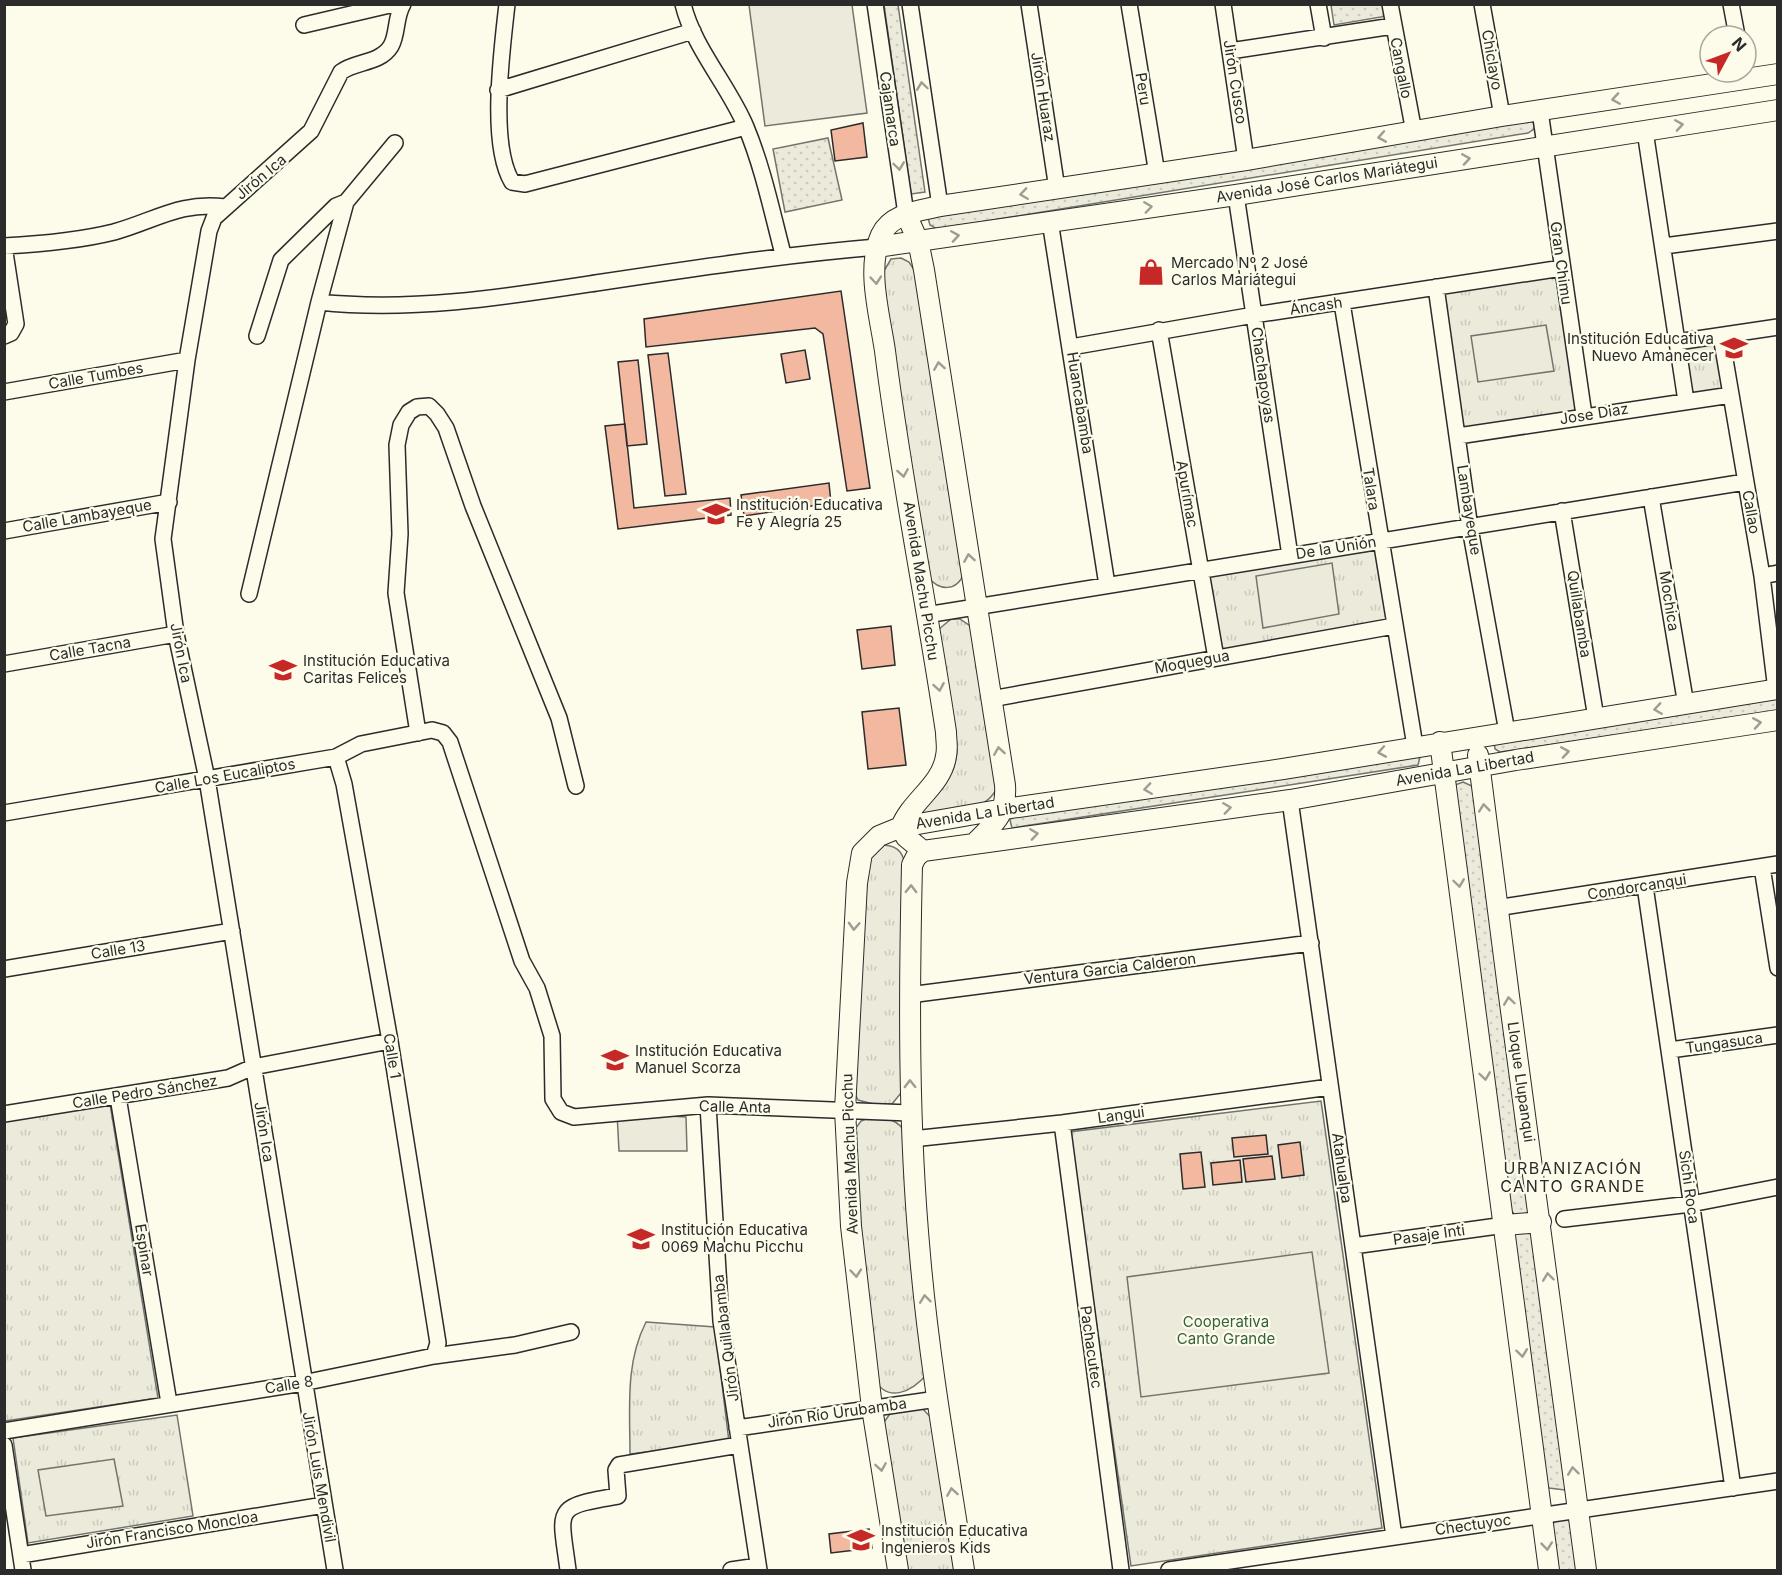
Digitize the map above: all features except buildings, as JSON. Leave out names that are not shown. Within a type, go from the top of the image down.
[{"type":"street","points":[[304,25],[394,4]]},
{"type":"street","name":"Jirón Ica","points":[[303,1383],[207,779],[176,634],[163,539],[187,360],[209,231],[214,218],[311,132],[341,72],[349,65],[369,63],[391,47],[403,4]]},
{"type":"street","points":[[507,4],[498,90],[504,169],[512,182],[525,184],[746,127]]},
{"type":"street","points":[[683,4],[693,31],[746,127],[767,188],[783,254]]},
{"type":"street","name":"Cajamarca","points":[[875,4],[906,214]]},
{"type":"street","points":[[910,4],[940,206]]},
{"type":"street","name":"Jirón Huaraz","points":[[1029,4],[1057,189]]},
{"type":"street","name":"Peru","points":[[1129,4],[1156,174]]},
{"type":"street","name":"Jirón Cusco","points":[[1223,4],[1246,160]]},
{"type":"street","points":[[1318,4],[1324,38]]},
{"type":"street","name":"Cangallo","points":[[1390,4],[1414,132]]},
{"type":"street","name":"Chiclayo","points":[[1482,4],[1502,116]]},
{"type":"street","points":[[1731,4],[1735,24]]},
{"type":"street","points":[[1230,51],[1393,26]]},
{"type":"street","points":[[498,90],[693,31]]},
{"type":"street","points":[[1758,75],[1778,74]]},
{"type":"street","points":[[319,302],[360,307],[487,299],[783,254],[877,247],[882,232],[906,214],[940,206],[1246,160],[1698,83]]},
{"type":"street","name":"Avenida José Carlos Mariátegui","points":[[877,247],[1236,195],[1778,110]]},
{"type":"street","name":"Gran Chimu","points":[[1540,111],[1584,415]]},
{"type":"street","points":[[1645,131],[1686,401]]},
{"type":"street","points":[[249,594],[319,302],[346,202],[395,143]]},
{"type":"street","points":[[1111,181],[1116,212]]},
{"type":"street","name":"Chachapoyas","points":[[1236,195],[1290,556]]},
{"type":"street","points":[[257,336],[280,260],[336,206],[346,202]]},
{"type":"street","points":[[4,336],[11,333],[16,324],[4,246],[75,241],[118,231],[155,216],[186,207],[207,205],[225,207]]},
{"type":"street","points":[[906,214],[918,242],[1005,785],[1004,809],[995,823],[976,842]]},
{"type":"street","name":"Huancabamba","points":[[1050,221],[1107,585]]},
{"type":"street","points":[[1664,246],[1778,231]]},
{"type":"street","name":"Avenida Machu Picchu","points":[[877,247],[875,274],[889,385],[946,732],[946,756],[939,774],[905,817],[902,827],[879,836],[862,854],[859,866],[845,1110],[851,1226],[872,1408],[898,1570]]},
{"type":"street","name":"Áncash","points":[[1071,347],[1159,330],[1562,268]]},
{"type":"street","name":"Lambayeque","points":[[1436,287],[1470,528],[1507,732]]},
{"type":"street","name":"Talara","points":[[1341,303],[1415,746]]},
{"type":"street","points":[[1677,342],[1778,327]]},
{"type":"street","name":"Apurímac","points":[[1159,330],[1216,658]]},
{"type":"street","name":"Callao","points":[[1722,336],[1762,576],[1777,689]]},
{"type":"street","name":"Calle Tumbes","points":[[4,392],[187,360]]},
{"type":"street","name":"Jose Diaz","points":[[1458,436],[1584,415],[1731,395]]},
{"type":"street","points":[[418,733],[396,593],[400,534],[397,446],[401,425],[409,412],[417,407],[429,406],[446,428],[473,506],[559,718],[576,786]]},
{"type":"street","name":"De la Unión","points":[[926,615],[1745,482]]},
{"type":"street","name":"Mochica","points":[[1651,497],[1686,705]]},
{"type":"street","name":"Calle Lambayeque","points":[[4,531],[169,502]]},
{"type":"street","name":"Quillabamba","points":[[1562,511],[1596,718]]},
{"type":"street","points":[[1762,576],[1778,573]]},
{"type":"street","name":"Moquegua","points":[[991,699],[1394,626]]},
{"type":"street","name":"Calle Tacna","points":[[4,664],[176,634]]},
{"type":"street","name":"Avenida La Libertad","points":[[1777,689],[1283,769],[1004,809],[902,827],[906,837],[924,851],[1290,800],[1480,766],[1778,720]]},
{"type":"street","name":"Calle Los Eucaliptos","points":[[4,813],[336,757],[361,744],[432,730],[443,733],[450,742],[522,961],[537,988],[552,1036],[554,1100],[561,1112]]},
{"type":"street","name":"Lloque Llupanqui","points":[[1476,737],[1496,908],[1541,1222],[1586,1570]]},
{"type":"street","points":[[1440,742],[1544,1514],[1549,1570]]},
{"type":"street","name":"Calle 1","points":[[336,757],[344,784],[390,1041],[438,1343],[434,1356]]},
{"type":"street","name":"Atahualpa","points":[[1290,800],[1394,1537]]},
{"type":"street","points":[[924,851],[916,857],[912,865],[909,995],[910,1113],[920,1256],[937,1399],[964,1570]]},
{"type":"street","name":"Condorcanqui","points":[[1496,908],[1778,864]]},
{"type":"street","points":[[1762,867],[1778,968]]},
{"type":"street","name":"Sichi Roca","points":[[1646,886],[1733,1488]]},
{"type":"street","name":"Calle 13","points":[[4,969],[231,931]]},
{"type":"street","name":"Ventura Garcia Calderon","points":[[909,995],[1311,943]]},
{"type":"street","name":"Tungasuca","points":[[1670,1050],[1778,1035]]},
{"type":"street","name":"Calle Pedro Sánchez","points":[[4,1114],[228,1078],[253,1067],[390,1041]]},
{"type":"street","name":"Langui","points":[[912,1139],[1062,1124],[1330,1087]]},
{"type":"street","name":"Espinar","points":[[118,1096],[169,1403]]},
{"type":"street","name":"Calle Anta","points":[[561,1112],[574,1116],[708,1105],[910,1113]]},
{"type":"street","name":"Jirón Quillabamba","points":[[708,1105],[721,1321],[758,1568]]},
{"type":"street","name":"Pachacutec","points":[[1062,1124],[1121,1570]]},
{"type":"street","points":[[1564,1219],[1691,1204],[1778,1187]]},
{"type":"street","points":[[1505,1225],[1541,1222]]},
{"type":"street","name":"Pasaje Inti","points":[[1353,1246],[1505,1225]]},
{"type":"street","name":"Calle 8","points":[[4,1431],[303,1383],[434,1356],[515,1345],[571,1332]]},
{"type":"street","name":"Jirón Luis Mendivil","points":[[303,1383],[335,1570]]},
{"type":"street","name":"Jirón Río Urubamba","points":[[737,1428],[937,1399]]},
{"type":"street","points":[[4,1445],[23,1570]]},
{"type":"street","points":[[568,1570],[562,1522],[565,1513],[578,1502],[618,1496],[616,1470],[619,1465],[739,1445]]},
{"type":"street","name":"Chectuyoc","points":[[1169,1570],[1778,1481]]},
{"type":"street","name":"Jirón Francisco Moncloa","points":[[21,1555],[324,1505]]},
{"type":"street","points":[[731,1570],[758,1568]]},
{"type":"green space","points":[[749,5],[852,5],[867,113],[765,126]]},
{"type":"green space","points":[[884,5],[898,5],[925,192],[911,194]]},
{"type":"green space","points":[[1331,5],[1385,5],[1387,16],[1334,25]]},
{"type":"green space","points":[[1529,121],[1535,123],[1534,129],[1528,133],[937,229],[930,225],[928,218]]},
{"type":"green space","points":[[828,138],[842,200],[785,212],[773,149]]},
{"type":"green space","points":[[901,258],[909,262],[918,276],[964,573],[957,584],[948,587],[937,585],[928,577],[881,276],[891,259]]},
{"type":"green space","points":[[1557,273],[1579,411],[1460,431],[1441,291]]},
{"type":"green space","points":[[1546,325],[1554,371],[1478,382],[1471,336]]},
{"type":"green space","points":[[1717,340],[1725,388],[1689,394],[1681,346]]},
{"type":"green space","points":[[1377,550],[1387,621],[1220,652],[1206,574]]},
{"type":"green space","points":[[1332,563],[1339,614],[1263,628],[1256,576]]},
{"type":"green space","points":[[951,619],[960,619],[973,628],[998,784],[994,794],[978,806],[923,814],[923,809],[946,783],[956,760],[957,751],[938,630]]},
{"type":"green space","points":[[1777,696],[1777,712],[1500,752],[1495,749],[1494,741]]},
{"type":"green space","points":[[1421,753],[1418,765],[1012,828],[1009,816]]},
{"type":"green space","points":[[1463,782],[1474,787],[1530,1211],[1523,1215],[1515,1215],[1509,1208],[1455,785]]},
{"type":"green space","points":[[884,845],[894,847],[900,852],[906,870],[905,1088],[892,1104],[877,1105],[858,1100],[853,1090],[868,858]]},
{"type":"green space","name":"Cooperativa Canto Grande","points":[[1321,1101],[1382,1528],[1131,1566],[1069,1132]]},
{"type":"green space","points":[[110,1104],[158,1398],[5,1421],[5,1121]]},
{"type":"green space","points":[[617,1113],[686,1117],[687,1151],[619,1151]]},
{"type":"green space","points":[[871,1117],[892,1120],[900,1125],[907,1134],[928,1373],[914,1386],[899,1393],[885,1391],[873,1377],[853,1132],[861,1121]]},
{"type":"green space","points":[[1516,1230],[1533,1233],[1569,1485],[1565,1490],[1549,1488],[1546,1482],[1511,1235]]},
{"type":"green space","points":[[1312,1252],[1329,1373],[1141,1397],[1127,1277]]},
{"type":"green space","points":[[646,1322],[715,1327],[729,1442],[630,1454],[630,1386],[639,1338]]},
{"type":"green space","points":[[922,1408],[934,1421],[959,1570],[905,1570],[882,1425],[892,1411]]},
{"type":"green space","points":[[177,1415],[193,1516],[28,1543],[13,1438]]},
{"type":"green space","points":[[114,1459],[123,1506],[46,1516],[38,1470]]},
{"type":"green space","points":[[1569,1519],[1573,1523],[1580,1570],[1556,1570],[1550,1526],[1556,1521]]},
{"type":"place","name":"Mercado Nº 2 José Carlos Mariátegui","points":[[1151,272]]},
{"type":"place","name":"Institución Educativa Nuevo Amanecer","points":[[1734,348]]},
{"type":"place","name":"Institución Educativa Fe y Alegría 25","points":[[716,514]]},
{"type":"place","name":"Institución Educativa Caritas Felices","points":[[283,670]]},
{"type":"place","name":"Institución Educativa Manuel Scorza","points":[[615,1060]]},
{"type":"place","name":"Institución Educativa 0069 Machu Picchu","points":[[641,1239]]},
{"type":"place","name":"Institución Educativa Ingenieros Kids","points":[[861,1540]]},
{"type":"district","name":"URBANIZACIÓN CANTO GRANDE","points":[[1573,1177]]}]
